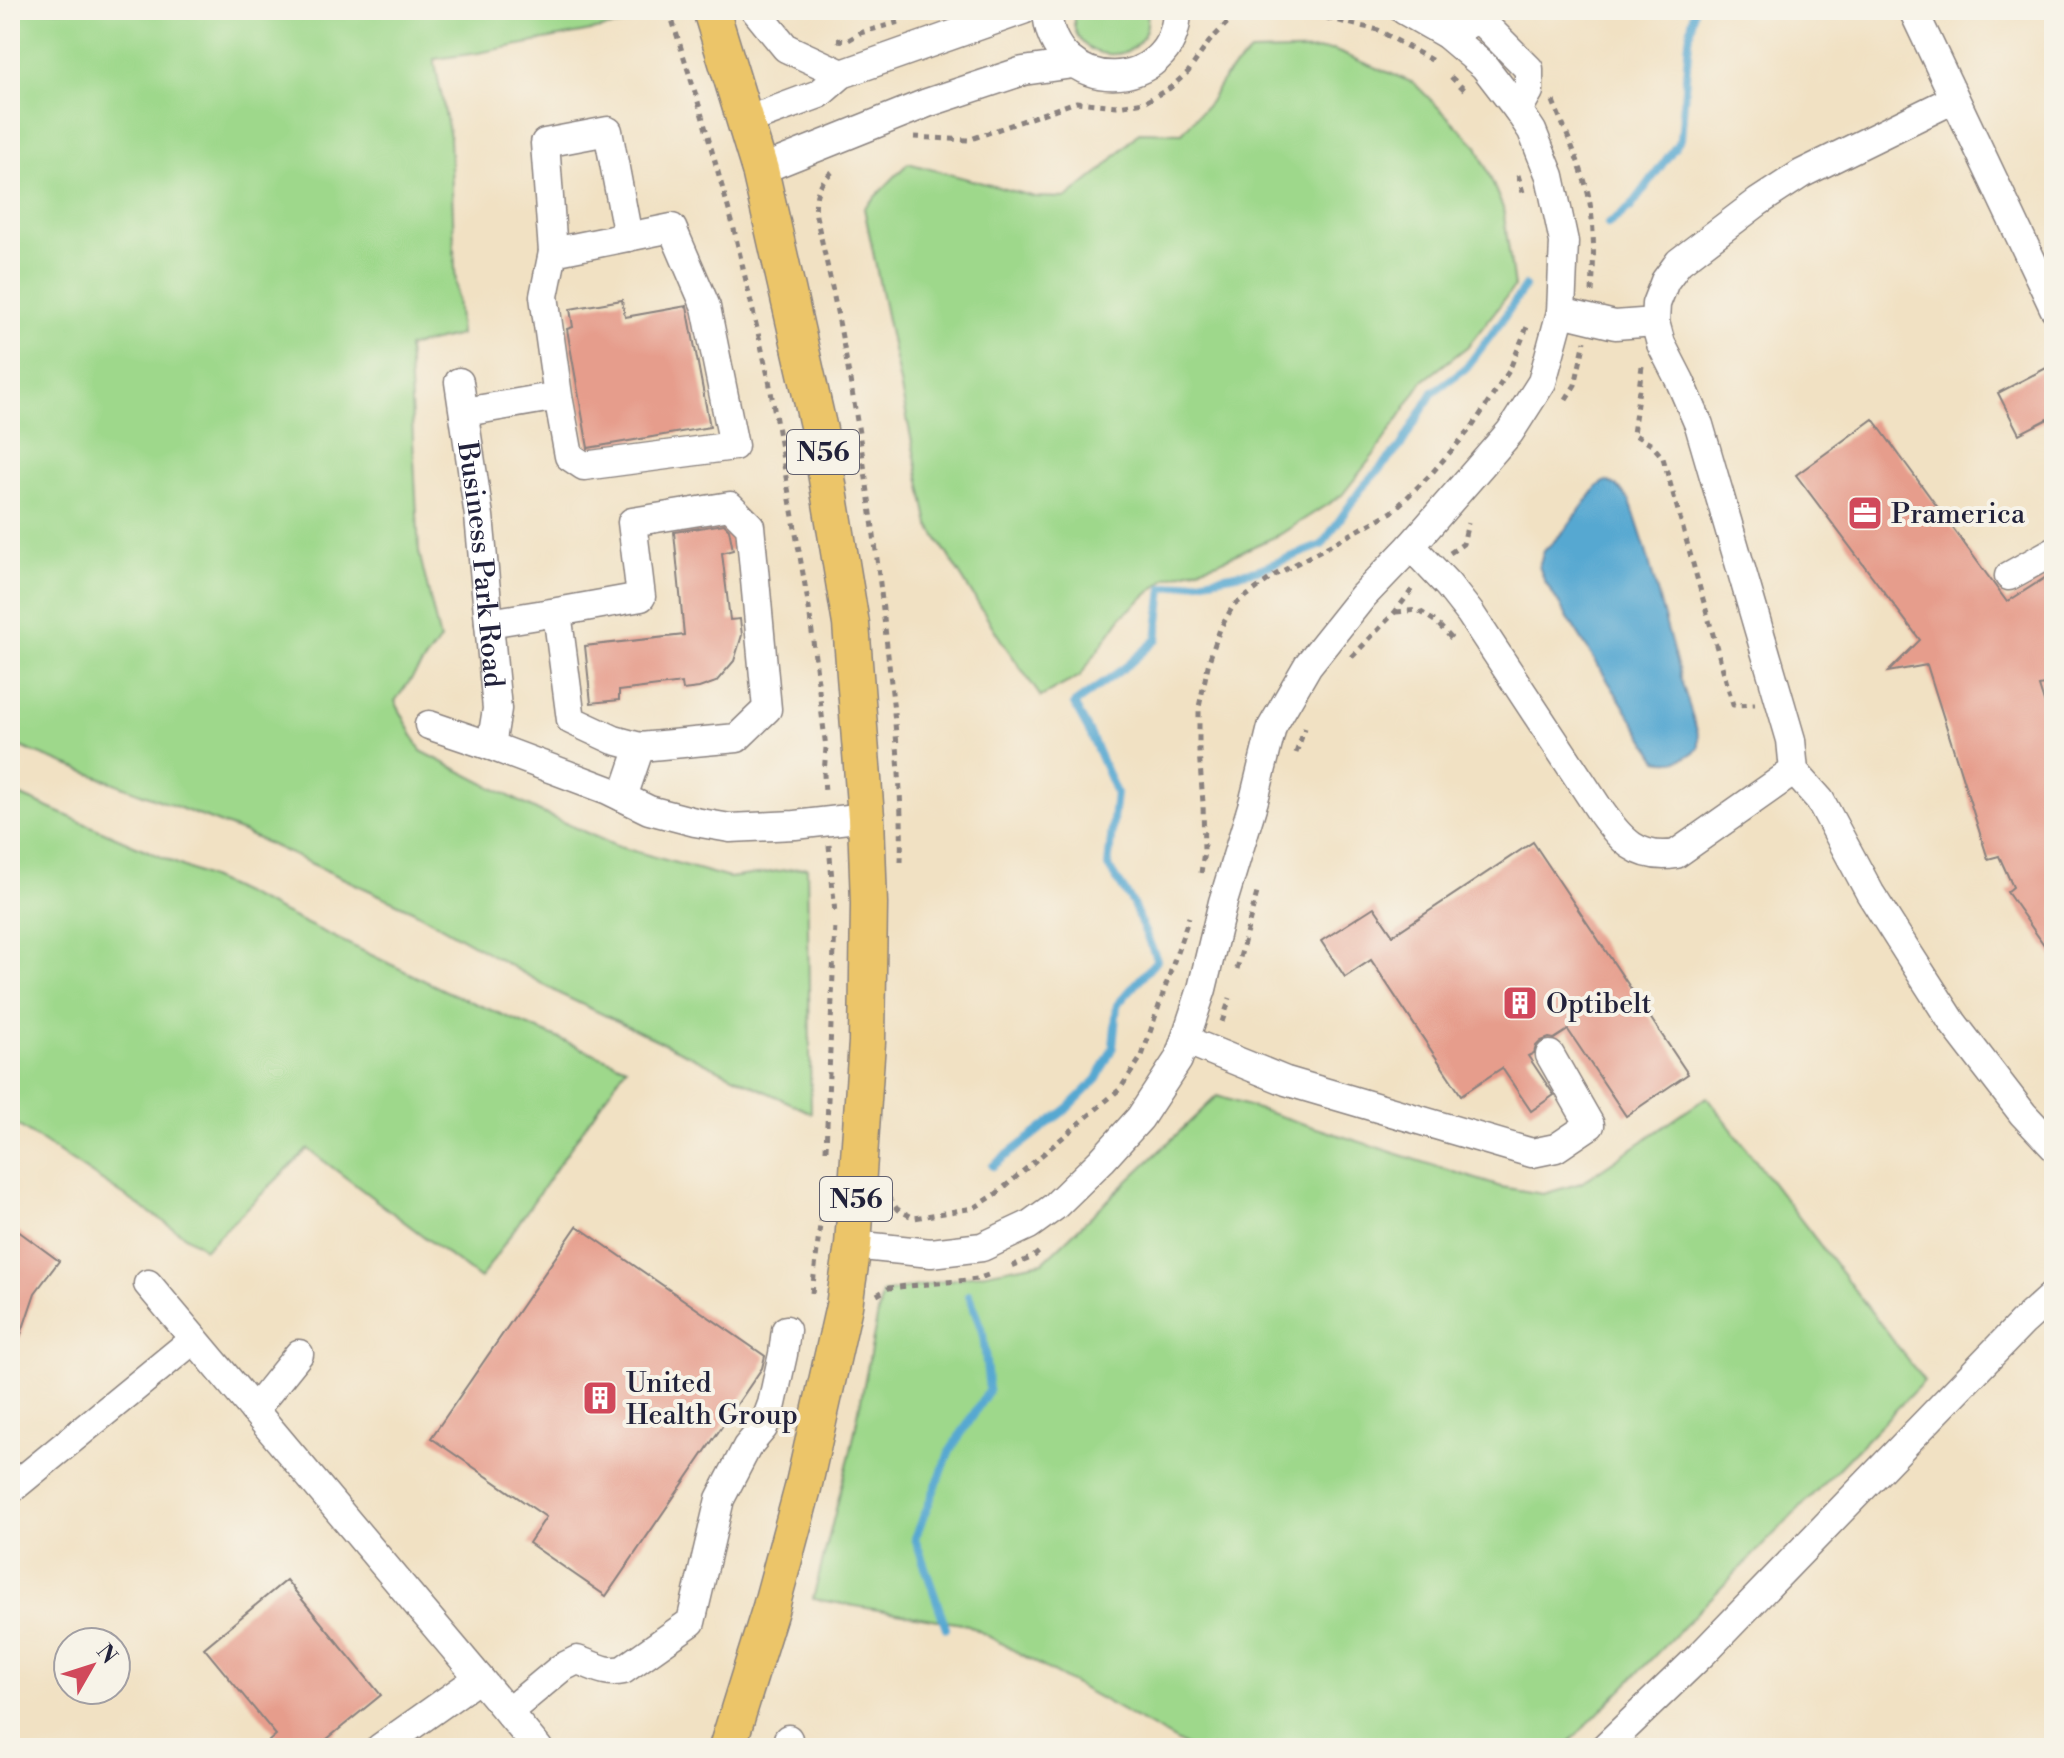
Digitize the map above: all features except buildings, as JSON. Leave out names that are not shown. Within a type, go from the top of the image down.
[{"type":"main road","name":"N56","points":[[711,10],[760,170],[819,430],[851,624],[866,817],[869,904],[867,1042],[853,1245],[844,1306],[803,1488],[771,1607],[727,1748]]},
{"type":"street","points":[[755,10],[786,48],[842,74]]},
{"type":"street","points":[[746,121],[819,94],[842,74],[1023,10]]},
{"type":"street","points":[[1047,10],[1050,32],[1059,50],[1085,71],[1113,77],[1140,70],[1162,53],[1175,28],[1177,10]]},
{"type":"street","points":[[853,1245],[931,1253],[982,1247],[1029,1225],[1064,1198],[1140,1118],[1178,1060],[1197,1045],[1202,989],[1272,727],[1308,665],[1363,596],[1420,556],[1510,432],[1542,382],[1561,312],[1564,242],[1550,176],[1532,131],[1484,66],[1446,34],[1404,10]]},
{"type":"street","points":[[1913,10],[2054,308]]},
{"type":"street","points":[[1446,34],[1479,19],[1529,69],[1529,91],[1518,110]]},
{"type":"street","points":[[760,170],[927,103],[1023,71],[1073,64]]},
{"type":"street","points":[[1954,99],[1801,174],[1679,262],[1665,281],[1656,304],[1658,333],[1699,425],[1791,740],[1794,771],[1820,800],[1870,893],[1953,1023],[2023,1114],[2054,1147]]},
{"type":"street","points":[[553,252],[628,237],[672,228],[706,307],[734,446],[584,466],[569,456],[544,296],[553,252],[545,143],[608,131],[628,237]]},
{"type":"street","points":[[1561,312],[1658,333]]},
{"type":"street","name":"Business Park Road","points":[[459,382],[479,516],[497,709],[491,746]]},
{"type":"street","points":[[465,412],[558,396]]},
{"type":"street","points":[[489,623],[641,597],[632,522],[730,506],[750,526],[767,709],[737,738],[640,747],[614,740],[571,720],[557,612]]},
{"type":"street","points":[[2009,576],[2054,551]]},
{"type":"street","points":[[1420,556],[1470,613],[1614,831],[1635,849],[1648,854],[1676,854],[1794,771]]},
{"type":"street","points":[[429,725],[623,797],[649,810],[695,822],[730,828],[866,817]]},
{"type":"street","points":[[623,797],[640,747]]},
{"type":"street","points":[[1197,1045],[1286,1081],[1532,1153],[1556,1148],[1590,1125],[1550,1055]]},
{"type":"street","points":[[148,1284],[538,1748]]},
{"type":"street","points":[[1604,1748],[1703,1653],[2054,1294]]},
{"type":"street","points":[[508,1712],[561,1668],[577,1660],[600,1670],[623,1670],[691,1622],[720,1499],[747,1447],[763,1428],[772,1404],[786,1330]]},
{"type":"street","points":[[10,1490],[194,1339]]},
{"type":"street","points":[[254,1410],[299,1354]]},
{"type":"street","points":[[380,1748],[479,1678]]},
{"type":"path","points":[[669,10],[733,225],[769,380],[809,608],[826,748],[824,774],[835,914],[826,1152]]},
{"type":"path","points":[[910,137],[968,140],[1076,102],[1117,106],[1145,102],[1170,88],[1188,72],[1227,23],[1254,13],[1313,15],[1378,30],[1437,63]]},
{"type":"path","points":[[1529,69],[1545,81],[1587,193],[1592,225],[1594,266],[1590,319],[1575,385],[1559,409]]},
{"type":"path","points":[[1446,72],[1474,99]]},
{"type":"path","points":[[1517,172],[1525,198]]},
{"type":"path","points":[[1200,882],[1204,851],[1199,707],[1209,661],[1220,629],[1233,606],[1275,575],[1392,512],[1472,427],[1509,371],[1531,317]]},
{"type":"path","points":[[1658,333],[1642,365],[1633,434],[1652,445],[1663,458],[1733,705],[1762,704],[1779,699]]},
{"type":"path","points":[[1343,666],[1395,612],[1420,556],[1463,544],[1470,519]]},
{"type":"path","points":[[1293,760],[1308,722]]},
{"type":"path","points":[[1234,982],[1261,877]]},
{"type":"path","points":[[883,1189],[897,1209],[914,1218],[974,1208],[996,1194],[1120,1089],[1142,1056],[1191,910]]},
{"type":"path","points":[[1197,1045],[1226,1012],[1230,997]]},
{"type":"path","points":[[811,1297],[823,1194]]},
{"type":"path","points":[[872,1298],[889,1288],[977,1279],[1033,1257],[1045,1247]]},
{"type":"green space","points":[[10,10],[647,10],[652,19],[434,59],[450,137],[460,335],[408,347],[419,552],[440,640],[395,701],[421,751],[538,811],[616,846],[729,878],[807,867],[811,1113],[562,995],[414,911],[245,833],[10,743]]},
{"type":"green space","points":[[1075,10],[1147,10],[1146,30],[1137,44],[1125,52],[1110,54],[1095,51],[1082,42],[1075,29]]},
{"type":"green space","points":[[1333,50],[1414,83],[1477,146],[1503,208],[1514,287],[1468,346],[1423,381],[1376,452],[1342,495],[1279,535],[1218,562],[1167,578],[1122,616],[1080,676],[1041,697],[1001,640],[929,525],[864,208],[908,163],[1035,197],[1067,198],[1102,170],[1139,132],[1182,133],[1209,103],[1224,78],[1250,52]]},
{"type":"green space","points":[[10,791],[228,886],[446,991],[626,1067],[480,1279],[308,1149],[205,1249],[10,1120]]},
{"type":"green space","points":[[1217,1096],[1501,1187],[1543,1194],[1581,1183],[1707,1097],[1924,1381],[1564,1748],[1189,1748],[968,1625],[813,1599],[851,1450],[882,1293],[1043,1262]]},
{"type":"water","points":[[1606,481],[1617,486],[1630,501],[1699,737],[1699,748],[1680,760],[1658,760],[1544,580],[1539,566],[1544,551],[1564,531],[1597,487]]},
{"type":"waterway","points":[[1608,224],[1631,207],[1681,139],[1694,10]]},
{"type":"waterway","points":[[993,1166],[1068,1108],[1097,1079],[1113,1047],[1117,1005],[1157,960],[1132,902],[1108,866],[1116,793],[1074,704],[1128,665],[1157,639],[1163,588],[1257,570],[1322,545],[1361,489],[1400,447],[1433,392],[1466,368],[1525,286]]},
{"type":"waterway","points":[[946,1628],[915,1538],[950,1451],[989,1390],[983,1334],[969,1295]]},
{"type":"place","name":"Pramerica","points":[[1865,513]]},
{"type":"place","name":"Optibelt","points":[[1520,1003]]},
{"type":"place","name":"United Health Group","points":[[600,1398]]}]
